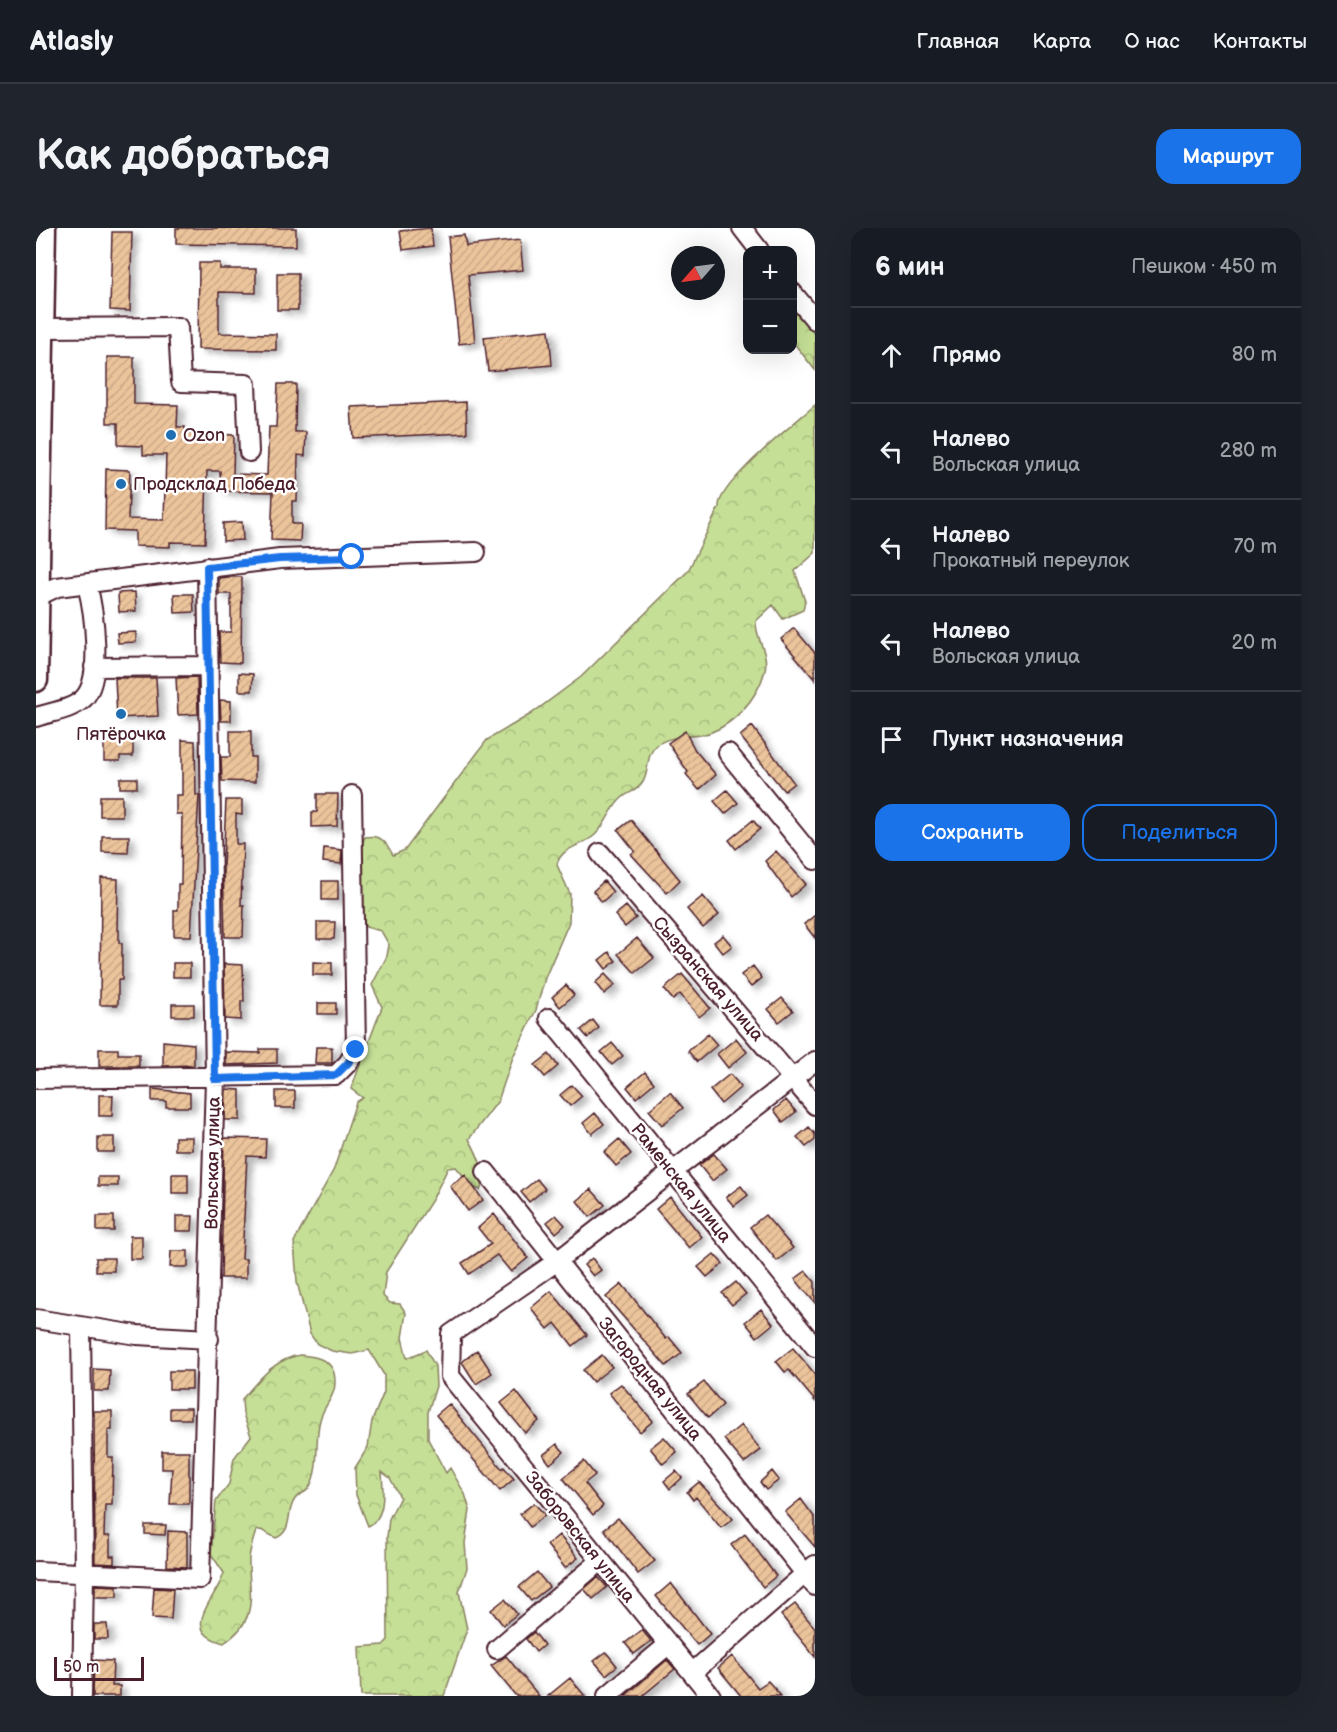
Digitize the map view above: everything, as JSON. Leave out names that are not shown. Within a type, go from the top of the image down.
[{"type":"main road","points":[[36,680],[42,328],[41,238]]},
{"type":"street","points":[[742,228],[756,246]]},
{"type":"street","points":[[797,298],[815,320]]},
{"type":"street","points":[[42,328],[178,327],[181,381],[246,384],[249,452]]},
{"type":"street","points":[[37,597],[57,587],[280,559],[476,552]]},
{"type":"street","name":"Вольская улица","points":[[84,1573],[200,1579],[215,1079],[207,567]]},
{"type":"street","points":[[36,717],[82,700],[91,689],[94,667],[93,606],[87,585]]},
{"type":"street","points":[[94,667],[209,666]]},
{"type":"street","points":[[728,753],[815,860]]},
{"type":"street","points":[[36,1079],[215,1079],[336,1075],[348,1063],[356,1050],[352,795]]},
{"type":"street","name":"Сызранская улица","points":[[600,853],[815,1105]]},
{"type":"street","name":"Раменская улица","points":[[549,1018],[672,1173],[815,1347]]},
{"type":"street","points":[[556,1262],[815,1061]]},
{"type":"street","name":"Загородная улица","points":[[486,1172],[556,1262],[812,1575]]},
{"type":"street","name":"Заборовская улица","points":[[556,1262],[451,1334],[450,1376],[599,1562],[711,1696]]},
{"type":"street","points":[[36,1319],[137,1335],[209,1339]]},
{"type":"street","points":[[81,1327],[84,1573],[82,1696]]},
{"type":"street","points":[[497,1649],[599,1562]]},
{"type":"street","points":[[36,1572],[84,1573]]},
{"type":"street","points":[[693,1672],[812,1575]]},
{"type":"street","points":[[606,1696],[669,1644]]},
{"type":"green space","points":[[797,312],[815,335],[815,370],[797,347]]},
{"type":"green space","points":[[815,405],[815,553],[795,571],[805,601],[803,610],[783,619],[773,605],[756,621],[765,657],[765,670],[756,692],[742,711],[712,732],[672,738],[657,745],[649,758],[641,785],[618,802],[595,835],[567,850],[559,859],[557,865],[570,894],[569,922],[545,978],[536,1010],[513,1057],[498,1101],[469,1139],[481,1164],[483,1178],[480,1190],[473,1187],[456,1167],[448,1168],[432,1200],[386,1272],[383,1296],[390,1303],[400,1304],[406,1313],[402,1338],[407,1358],[426,1350],[435,1366],[436,1386],[428,1412],[428,1439],[446,1473],[450,1468],[465,1494],[470,1510],[465,1543],[467,1568],[459,1592],[467,1629],[444,1696],[361,1696],[359,1647],[383,1645],[388,1640],[387,1537],[389,1519],[400,1497],[390,1478],[382,1472],[381,1510],[374,1522],[368,1526],[356,1495],[355,1468],[368,1447],[372,1421],[384,1392],[384,1375],[369,1350],[352,1354],[332,1351],[317,1344],[310,1334],[297,1282],[294,1242],[334,1169],[356,1102],[363,1098],[351,1089],[382,1007],[372,985],[387,956],[389,945],[381,931],[366,927],[363,923],[356,856],[365,837],[371,836],[382,840],[393,855],[405,850],[487,740],[531,714],[581,677],[688,571],[730,484],[759,454]]},
{"type":"green space","points":[[300,1355],[325,1361],[332,1368],[335,1381],[333,1393],[320,1420],[313,1480],[306,1492],[296,1497],[292,1504],[287,1526],[282,1535],[276,1538],[261,1530],[256,1531],[249,1558],[250,1605],[248,1615],[236,1634],[224,1643],[210,1638],[203,1631],[202,1622],[204,1613],[224,1573],[211,1554],[216,1501],[229,1484],[234,1458],[251,1436],[243,1414],[242,1399],[274,1366]]},
{"type":"building","points":[[176,228],[296,228],[296,246],[176,244]]},
{"type":"building","points":[[431,228],[433,246],[403,250],[400,231]]},
{"type":"building","points":[[112,232],[132,232],[130,311],[110,310]]},
{"type":"building","points":[[464,235],[466,246],[520,240],[523,270],[468,275],[475,342],[459,344],[448,237]]},
{"type":"building","points":[[199,263],[220,263],[220,269],[256,269],[256,293],[219,292],[219,333],[276,334],[276,350],[198,349]]},
{"type":"building","points":[[277,273],[298,273],[298,310],[277,310]]},
{"type":"building","points":[[549,330],[552,365],[488,371],[484,337]]},
{"type":"building","points":[[107,357],[134,357],[134,404],[178,405],[177,427],[185,427],[185,433],[234,435],[233,474],[267,475],[269,427],[276,427],[278,384],[296,384],[295,432],[306,432],[305,456],[298,455],[297,501],[292,501],[292,524],[301,524],[300,541],[271,540],[273,492],[221,491],[220,471],[207,471],[205,543],[170,542],[170,547],[135,546],[135,531],[105,530],[106,469],[130,470],[128,519],[164,520],[166,455],[143,455],[143,446],[118,445],[118,423],[107,423]]},
{"type":"building","points":[[466,402],[467,433],[353,438],[351,407]]},
{"type":"building","points":[[242,522],[243,540],[223,541],[223,523]]},
{"type":"building","points":[[242,577],[241,663],[220,662],[219,632],[231,632],[231,594],[219,594],[219,578]]},
{"type":"building","points":[[135,592],[136,611],[119,612],[118,593]]},
{"type":"building","points":[[174,594],[193,594],[194,612],[175,613]]},
{"type":"building","points":[[794,628],[815,653],[815,680],[781,639]]},
{"type":"building","points":[[136,632],[136,642],[118,643],[117,633]]},
{"type":"building","points":[[239,673],[253,674],[252,691],[239,691]]},
{"type":"building","points":[[197,677],[198,714],[178,715],[176,678]]},
{"type":"building","points":[[115,678],[156,678],[158,716],[117,718]]},
{"type":"building","points":[[220,700],[231,701],[231,721],[221,721]]},
{"type":"building","points":[[752,726],[794,783],[784,791],[740,736]]},
{"type":"building","points":[[230,731],[251,731],[251,757],[255,757],[255,782],[222,781],[221,757],[230,757]]},
{"type":"building","points":[[685,731],[695,750],[716,775],[699,790],[686,774],[688,772],[668,743]]},
{"type":"building","points":[[104,740],[133,740],[133,756],[120,756],[120,761],[104,761]]},
{"type":"building","points":[[182,740],[195,741],[196,795],[199,795],[191,936],[174,936],[174,910],[178,910],[178,884],[181,884],[182,814],[176,814],[176,795],[182,795]]},
{"type":"building","points":[[120,778],[137,778],[137,788],[120,788]]},
{"type":"building","points":[[727,790],[738,803],[725,814],[714,801]]},
{"type":"building","points":[[317,794],[338,794],[337,826],[312,827],[312,812],[317,812]]},
{"type":"building","points":[[100,796],[122,796],[122,816],[100,816]]},
{"type":"building","points":[[226,800],[242,800],[242,815],[236,814],[236,844],[243,844],[241,905],[244,905],[243,937],[225,937],[223,866]]},
{"type":"building","points":[[631,820],[680,880],[667,893],[631,854],[635,851],[618,830]]},
{"type":"building","points":[[753,820],[760,829],[736,849],[729,840]]},
{"type":"building","points":[[102,836],[129,836],[128,853],[102,852]]},
{"type":"building","points":[[324,848],[342,850],[341,864],[323,862]]},
{"type":"building","points":[[776,851],[806,884],[791,897],[765,861]]},
{"type":"building","points":[[101,878],[118,879],[117,930],[119,930],[119,943],[122,943],[122,980],[118,980],[118,1005],[100,1005]]},
{"type":"building","points":[[322,881],[338,881],[338,900],[322,900]]},
{"type":"building","points":[[604,881],[613,892],[602,902],[593,891]]},
{"type":"building","points":[[703,896],[719,915],[703,928],[687,909]]},
{"type":"building","points":[[626,906],[636,918],[625,927],[615,915]]},
{"type":"building","points":[[815,915],[815,938],[804,924]]},
{"type":"building","points":[[317,922],[335,922],[334,939],[317,939]]},
{"type":"building","points":[[723,935],[732,946],[723,953],[714,942]]},
{"type":"building","points":[[637,938],[654,958],[635,973],[618,954]]},
{"type":"building","points":[[609,952],[616,961],[606,969],[599,960]]},
{"type":"building","points":[[313,962],[332,963],[332,975],[313,975]]},
{"type":"building","points":[[173,963],[190,963],[190,977],[173,977]]},
{"type":"building","points":[[224,964],[243,965],[244,1001],[241,1001],[241,1020],[225,1019]]},
{"type":"building","points":[[753,966],[762,978],[751,987],[741,975]]},
{"type":"building","points":[[605,974],[615,985],[604,994],[595,983]]},
{"type":"building","points":[[682,974],[710,1008],[699,1017],[680,994],[673,1000],[664,989]]},
{"type":"building","points":[[566,985],[574,995],[560,1007],[552,997]]},
{"type":"building","points":[[782,998],[793,1011],[779,1022],[768,1009]]},
{"type":"building","points":[[318,1003],[336,1003],[336,1014],[318,1014]]},
{"type":"building","points":[[172,1004],[194,1004],[194,1016],[172,1016]]},
{"type":"building","points":[[593,1020],[599,1028],[588,1038],[581,1030]]},
{"type":"building","points":[[708,1034],[717,1045],[697,1062],[688,1051]]},
{"type":"building","points":[[736,1038],[747,1052],[728,1068],[717,1054]]},
{"type":"building","points":[[163,1041],[194,1044],[194,1065],[163,1066]]},
{"type":"building","points":[[612,1043],[623,1056],[612,1065],[601,1052]]},
{"type":"building","points":[[316,1047],[332,1047],[332,1063],[315,1063]]},
{"type":"building","points":[[99,1049],[118,1049],[118,1054],[139,1054],[139,1066],[99,1066]]},
{"type":"building","points":[[260,1049],[277,1049],[277,1063],[226,1065],[226,1052],[260,1053]]},
{"type":"building","points":[[549,1054],[558,1066],[545,1077],[535,1065]]},
{"type":"building","points":[[645,1072],[654,1083],[636,1098],[627,1087]]},
{"type":"building","points":[[730,1074],[741,1087],[721,1104],[710,1090]]},
{"type":"building","points":[[572,1085],[582,1096],[570,1106],[560,1095]]},
{"type":"building","points":[[152,1089],[190,1093],[190,1107],[166,1107],[166,1101],[152,1101]]},
{"type":"building","points":[[226,1089],[240,1090],[240,1120],[225,1120]]},
{"type":"building","points":[[276,1091],[295,1091],[295,1108],[276,1108]]},
{"type":"building","points":[[670,1092],[683,1108],[662,1125],[649,1110]]},
{"type":"building","points":[[99,1095],[113,1095],[112,1116],[99,1116]]},
{"type":"building","points":[[786,1100],[796,1112],[783,1122],[774,1110]]},
{"type":"building","points":[[595,1113],[604,1124],[592,1134],[583,1123]]},
{"type":"building","points":[[809,1127],[815,1134],[815,1140],[806,1147],[797,1137]]},
{"type":"building","points":[[98,1137],[114,1137],[114,1152],[98,1152]]},
{"type":"building","points":[[175,1137],[192,1137],[192,1150],[175,1150]]},
{"type":"building","points":[[224,1138],[266,1139],[265,1157],[247,1156],[242,1259],[246,1259],[246,1278],[221,1278]]},
{"type":"building","points":[[619,1139],[631,1154],[616,1166],[604,1152]]},
{"type":"building","points":[[714,1154],[727,1169],[712,1181],[699,1165]]},
{"type":"building","points":[[172,1174],[188,1174],[188,1193],[172,1193]]},
{"type":"building","points":[[465,1175],[483,1200],[468,1211],[450,1186]]},
{"type":"building","points":[[98,1177],[118,1177],[118,1186],[98,1186]]},
{"type":"building","points":[[537,1179],[545,1189],[529,1202],[521,1192]]},
{"type":"building","points":[[741,1186],[748,1195],[734,1206],[726,1197]]},
{"type":"building","points":[[591,1189],[605,1205],[590,1217],[577,1201]]},
{"type":"building","points":[[670,1197],[702,1237],[689,1248],[656,1209]]},
{"type":"building","points":[[494,1214],[528,1258],[511,1272],[497,1255],[469,1274],[462,1263],[491,1244],[478,1228]]},
{"type":"building","points":[[556,1215],[565,1225],[556,1233],[547,1222]]},
{"type":"building","points":[[765,1215],[793,1248],[777,1261],[750,1227]]},
{"type":"building","points":[[97,1216],[114,1216],[114,1231],[97,1231]]},
{"type":"building","points":[[176,1216],[193,1216],[192,1231],[176,1231]]},
{"type":"building","points":[[130,1236],[142,1236],[142,1259],[130,1259]]},
{"type":"building","points":[[171,1251],[188,1251],[188,1267],[170,1267]]},
{"type":"building","points":[[714,1254],[723,1264],[707,1277],[698,1267]]},
{"type":"building","points":[[96,1258],[114,1258],[114,1271],[96,1271]]},
{"type":"building","points":[[592,1258],[601,1270],[593,1276],[584,1265]]},
{"type":"building","points":[[806,1271],[815,1282],[815,1303],[795,1279]]},
{"type":"building","points":[[736,1282],[746,1294],[732,1305],[722,1293]]},
{"type":"building","points":[[622,1284],[666,1339],[669,1337],[682,1353],[666,1366],[606,1297]]},
{"type":"building","points":[[551,1291],[587,1335],[573,1346],[555,1323],[548,1329],[531,1308]]},
{"type":"building","points":[[761,1309],[773,1324],[757,1337],[745,1322]]},
{"type":"building","points":[[793,1348],[815,1374],[815,1401],[789,1370],[785,1372],[776,1361]]},
{"type":"building","points":[[477,1350],[492,1373],[476,1384],[462,1362]]},
{"type":"building","points":[[602,1355],[612,1367],[593,1382],[583,1370]]},
{"type":"building","points":[[94,1369],[110,1370],[109,1391],[94,1391]]},
{"type":"building","points":[[169,1371],[192,1371],[192,1389],[169,1389]]},
{"type":"building","points":[[704,1382],[723,1405],[708,1418],[688,1394]]},
{"type":"building","points":[[621,1384],[653,1421],[640,1432],[609,1393]]},
{"type":"building","points":[[516,1391],[539,1421],[525,1433],[501,1403]]},
{"type":"building","points":[[449,1404],[502,1469],[504,1467],[514,1479],[500,1491],[436,1415]]},
{"type":"building","points":[[170,1408],[191,1408],[191,1419],[170,1419]]},
{"type":"building","points":[[94,1411],[112,1411],[112,1430],[108,1430],[108,1457],[113,1457],[112,1505],[105,1505],[104,1536],[110,1536],[110,1556],[114,1556],[114,1564],[95,1563]]},
{"type":"building","points":[[741,1425],[761,1450],[744,1463],[724,1439]]},
{"type":"building","points":[[664,1437],[677,1452],[663,1464],[650,1448]]},
{"type":"building","points":[[557,1444],[564,1452],[550,1464],[543,1455]]},
{"type":"building","points":[[162,1451],[189,1451],[189,1504],[170,1504],[172,1469],[162,1469]]},
{"type":"building","points":[[584,1461],[595,1475],[585,1483],[603,1506],[593,1515],[563,1478]]},
{"type":"building","points":[[676,1471],[682,1478],[670,1489],[664,1481]]},
{"type":"building","points":[[772,1471],[779,1480],[766,1490],[760,1482]]},
{"type":"building","points":[[699,1482],[733,1519],[721,1528],[696,1497],[693,1500],[687,1492]]},
{"type":"building","points":[[801,1499],[815,1518],[815,1547],[785,1512]]},
{"type":"building","points":[[534,1503],[545,1515],[530,1527],[520,1514]]},
{"type":"building","points":[[618,1518],[655,1561],[638,1574],[604,1529]]},
{"type":"building","points":[[145,1525],[166,1525],[165,1535],[145,1534]]},
{"type":"building","points":[[168,1531],[187,1532],[187,1567],[167,1566]]},
{"type":"building","points":[[745,1534],[776,1576],[763,1587],[731,1545]]},
{"type":"building","points":[[559,1535],[578,1558],[565,1568],[547,1545]]},
{"type":"building","points":[[537,1572],[549,1587],[531,1601],[519,1587]]},
{"type":"building","points":[[598,1577],[607,1587],[593,1599],[584,1589]]},
{"type":"building","points":[[671,1583],[710,1634],[697,1645],[656,1596]]},
{"type":"building","points":[[95,1585],[117,1586],[117,1597],[95,1597]]},
{"type":"building","points":[[154,1588],[173,1589],[171,1619],[152,1618]]},
{"type":"building","points":[[505,1599],[517,1614],[503,1625],[491,1610]]},
{"type":"building","points":[[795,1604],[815,1628],[815,1657],[781,1615]]},
{"type":"building","points":[[94,1624],[107,1624],[108,1639],[94,1639]]},
{"type":"building","points":[[642,1630],[651,1641],[634,1654],[625,1643]]},
{"type":"building","points":[[534,1632],[544,1645],[536,1652],[526,1639]]},
{"type":"building","points":[[606,1652],[617,1666],[606,1675],[594,1661]]},
{"type":"building","points":[[506,1656],[539,1696],[516,1696],[491,1666]]},
{"type":"building","points":[[732,1656],[758,1688],[768,1681],[781,1696],[741,1696],[718,1668]]},
{"type":"building","points":[[94,1660],[113,1661],[112,1686],[120,1686],[120,1696],[93,1696]]},
{"type":"building","points":[[667,1660],[675,1669],[642,1696],[625,1696]]},
{"type":"building","points":[[570,1678],[585,1696],[548,1696]]},
{"type":"place","name":"Ozon","points":[[171,435]]},
{"type":"place","name":"Продсклад Победа","points":[[121,484]]},
{"type":"place","name":"Пятёрочка","points":[[121,714]]},
{"type":"route","points":[[352,557],[280,559],[207,567],[215,1079],[336,1075],[348,1063],[356,1050]]}]
